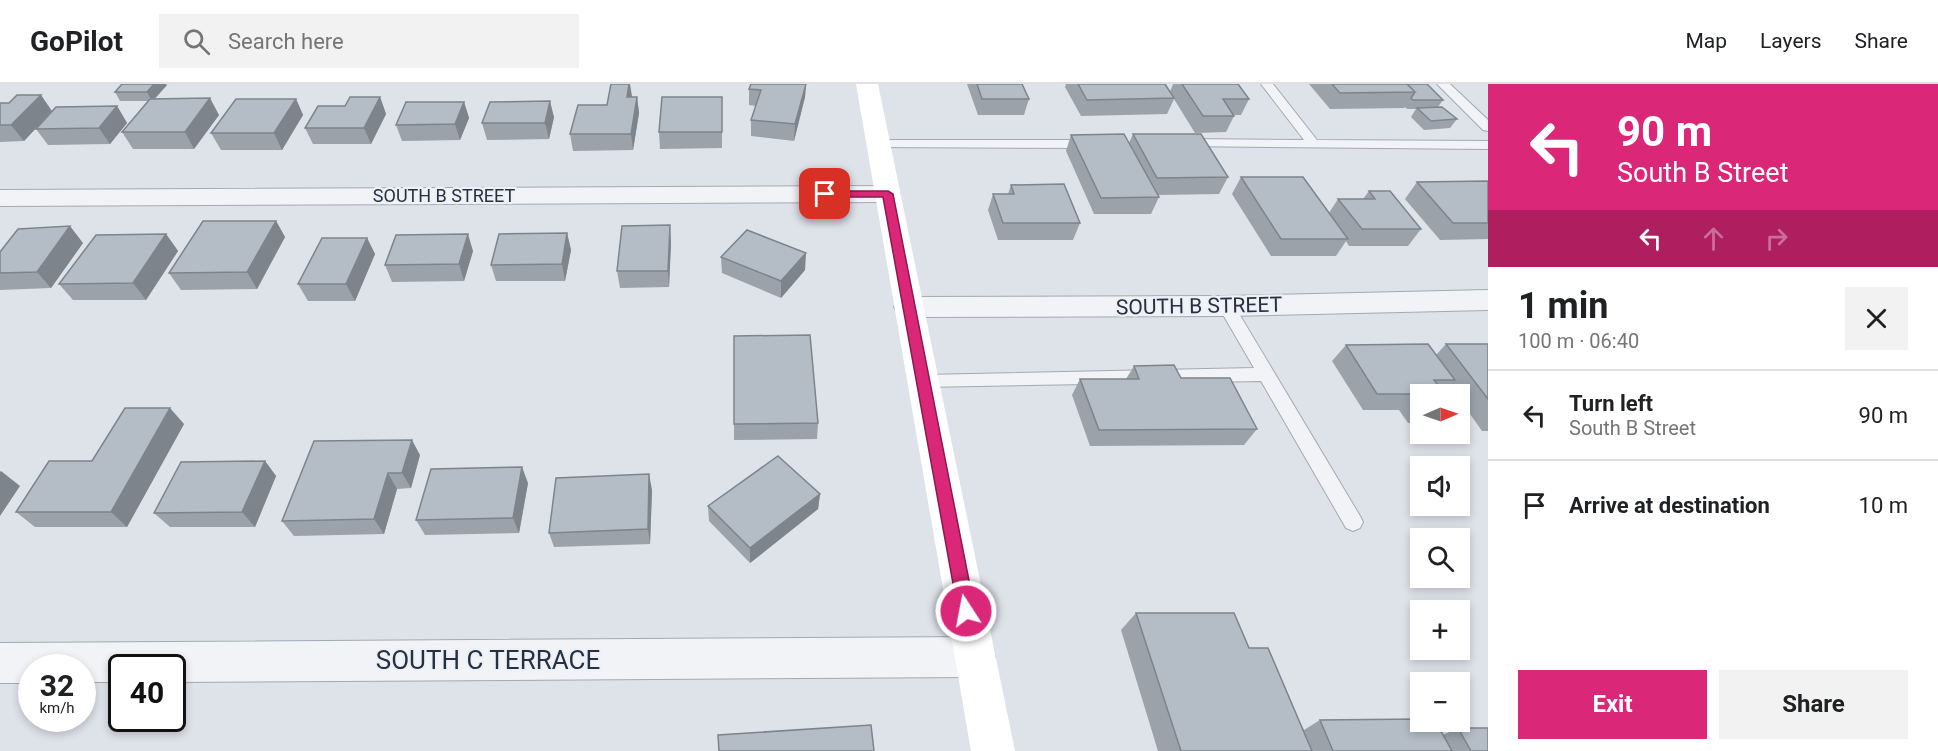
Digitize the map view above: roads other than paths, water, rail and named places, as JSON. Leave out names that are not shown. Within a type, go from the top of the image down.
[{"type":"street","points":[[867,84],[993,751]]},
{"type":"street","name":"SOUTH B STREET","points":[[0,198],[888,194]]},
{"type":"street","name":"SOUTH B STREET","points":[[909,307],[1226,306],[1488,300]]},
{"type":"street","name":"SOUTH C TERRACE","points":[[0,663],[975,657]]},
{"type":"lane","points":[[1267,84],[1313,143]]},
{"type":"lane","points":[[1443,84],[1488,127]]},
{"type":"lane","points":[[1171,143],[1468,143],[1488,145]]},
{"type":"lane","points":[[878,144],[1101,144]]},
{"type":"lane","points":[[1226,306],[1353,522]]},
{"type":"lane","points":[[923,381],[1268,374]]}]
